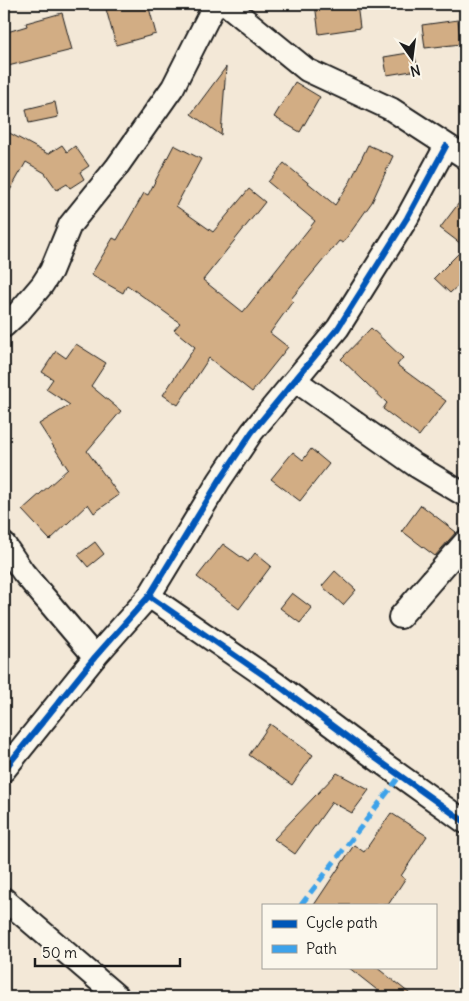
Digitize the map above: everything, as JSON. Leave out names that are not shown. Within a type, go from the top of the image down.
[{"type":"street","points":[[4,326],[24,307],[42,285],[51,271],[70,225],[116,168],[174,87],[215,4]]},
{"type":"street","points":[[226,4],[307,70],[391,109],[465,157]]},
{"type":"street","points":[[4,770],[95,658],[149,596],[219,481],[252,432],[338,328],[406,218],[446,146]]},
{"type":"street","points":[[296,381],[415,465],[465,495]]},
{"type":"street","points":[[400,617],[465,542]]},
{"type":"street","points":[[4,544],[23,572],[95,658]]},
{"type":"street","points":[[149,596],[275,683],[465,822]]},
{"type":"street","points":[[4,899],[118,997]]},
{"type":"building","points":[[126,4],[148,4],[156,34],[116,45],[106,9]]},
{"type":"building","points":[[315,4],[357,4],[360,28],[319,34]]},
{"type":"building","points":[[62,13],[72,50],[4,67],[4,33],[27,26],[26,23]]},
{"type":"building","points":[[458,20],[461,44],[425,48],[422,25]]},
{"type":"building","points":[[414,52],[418,70],[387,75],[384,57]]},
{"type":"building","points":[[226,67],[221,135],[191,114]]},
{"type":"building","points":[[295,82],[320,97],[300,132],[274,117]]},
{"type":"building","points":[[55,102],[58,117],[29,123],[26,109]]},
{"type":"building","points":[[4,130],[48,154],[62,145],[67,152],[75,146],[89,166],[80,172],[84,179],[70,188],[67,184],[57,190],[45,173],[26,162],[4,201]]},
{"type":"building","points":[[174,145],[201,159],[176,206],[213,232],[249,189],[265,202],[203,280],[243,312],[315,221],[268,182],[284,163],[335,205],[350,182],[368,145],[393,156],[372,202],[343,243],[339,241],[291,299],[293,301],[270,333],[288,347],[252,392],[209,358],[178,405],[163,395],[195,347],[174,330],[180,323],[127,285],[123,293],[91,275],[113,238],[117,240],[144,193],[148,195]]},
{"type":"building","points":[[465,195],[465,247],[440,228]]},
{"type":"building","points":[[465,247],[465,279],[450,293],[434,278]]},
{"type":"building","points":[[371,328],[403,358],[397,365],[446,401],[419,436],[383,409],[387,403],[341,359]]},
{"type":"building","points":[[76,344],[106,363],[91,386],[121,411],[87,451],[119,495],[94,513],[88,504],[50,540],[22,510],[68,469],[39,424],[70,405],[46,389],[53,379],[42,372],[56,351],[66,358]]},
{"type":"building","points":[[311,449],[329,464],[300,501],[271,479],[293,452],[303,460]]},
{"type":"building","points":[[421,505],[456,532],[435,556],[402,531]]},
{"type":"building","points":[[95,542],[104,554],[88,567],[78,555]]},
{"type":"building","points":[[223,544],[248,562],[255,553],[271,566],[239,609],[197,577]]},
{"type":"building","points":[[335,571],[356,590],[343,605],[322,586]]},
{"type":"building","points":[[292,593],[312,608],[300,623],[280,608]]},
{"type":"building","points":[[270,724],[313,755],[292,785],[249,755]]},
{"type":"building","points":[[337,773],[369,790],[352,813],[332,802],[295,854],[274,839]]},
{"type":"building","points":[[391,813],[427,836],[401,876],[405,879],[389,904],[315,904],[354,845],[364,852]]},
{"type":"building","points":[[349,968],[377,968],[414,997],[386,997]]},
{"type":"marked path","points":[[302,904],[400,776]]},
{"type":"cycle path","points":[[4,770],[95,657],[149,596],[219,481],[252,432],[338,328],[407,218],[446,146]]},
{"type":"cycle path","points":[[149,596],[275,683],[465,822]]}]
